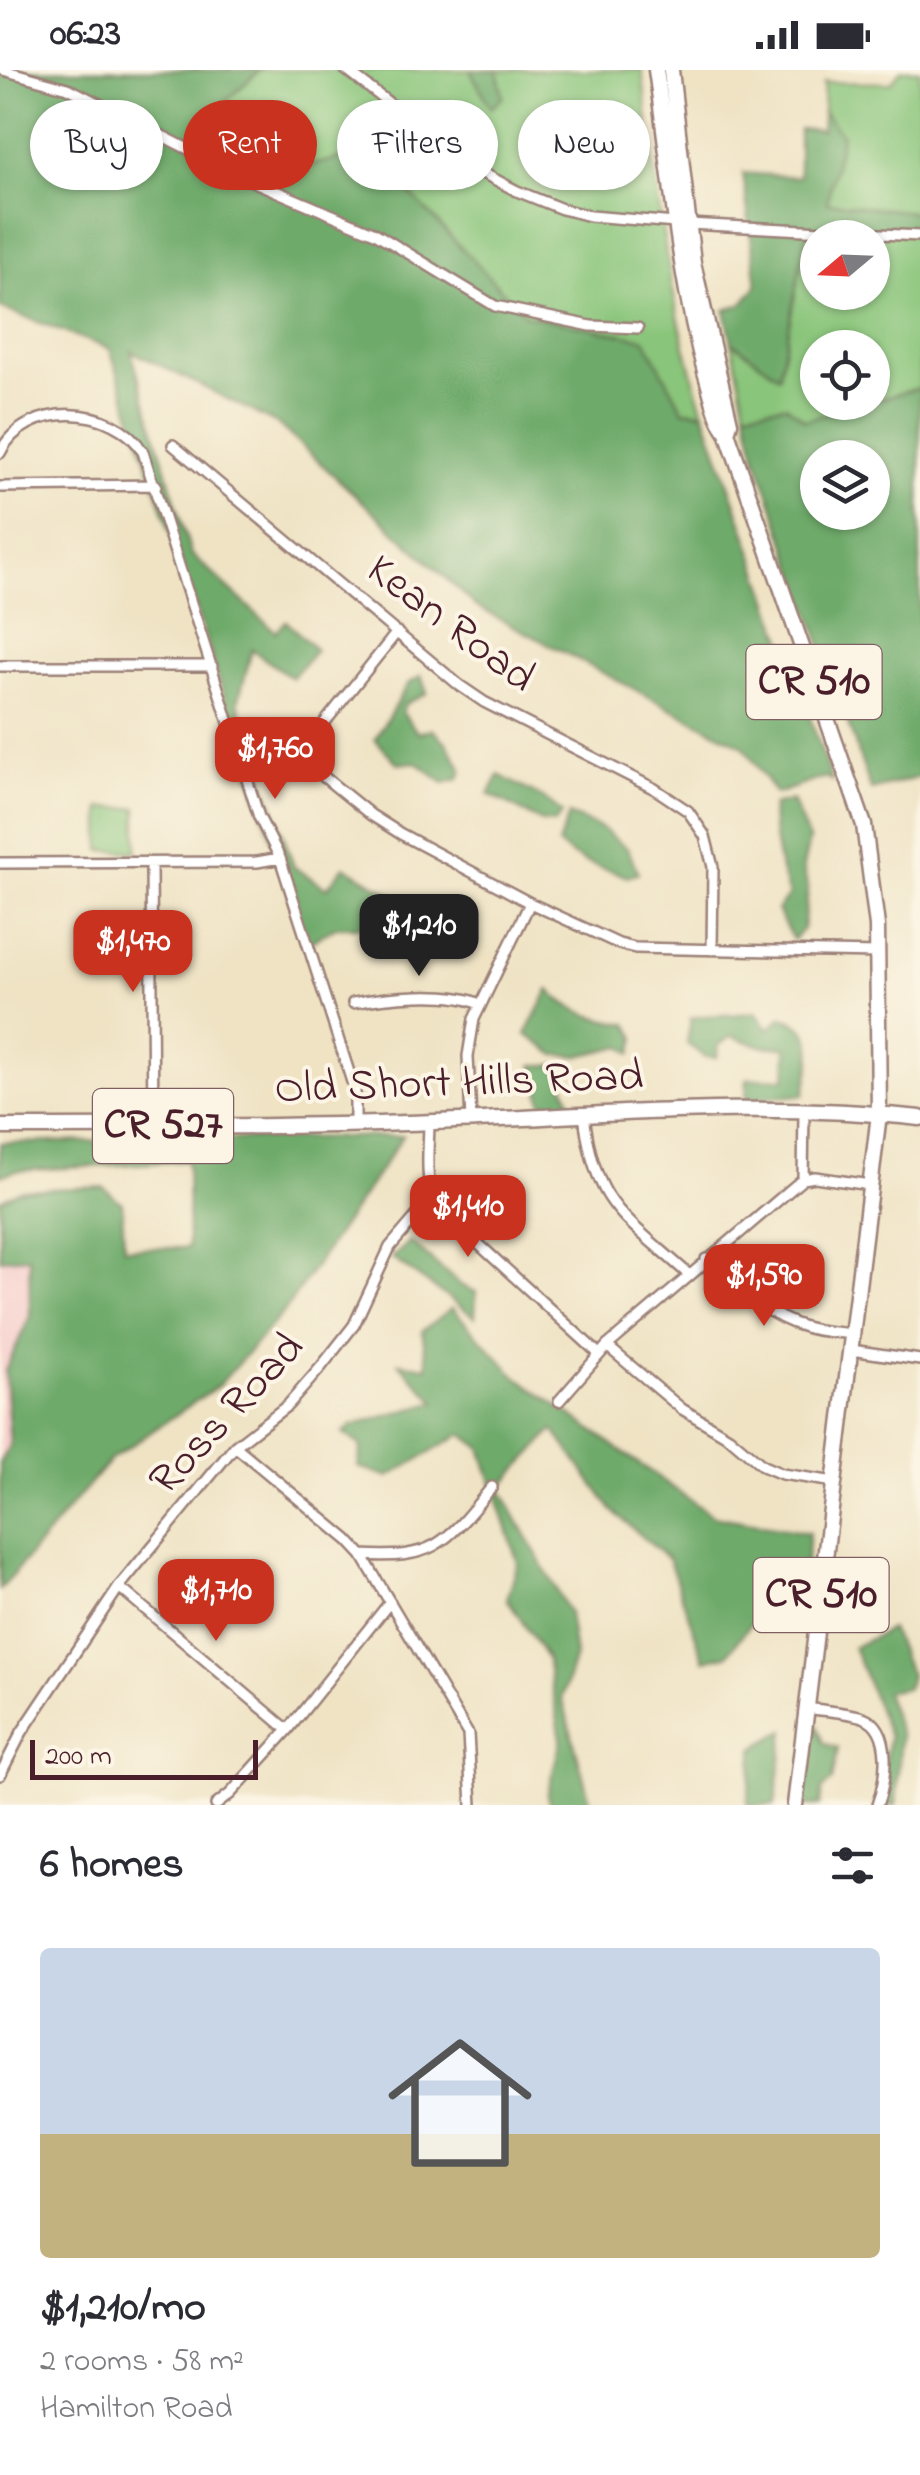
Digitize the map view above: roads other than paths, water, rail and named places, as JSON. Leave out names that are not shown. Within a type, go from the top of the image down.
[{"type":"main road","points":[[656,70],[681,223]]},
{"type":"main road","name":"CR 510","points":[[672,70],[681,223],[730,423],[727,432],[864,826],[871,862],[878,953],[879,1114],[794,1805]]},
{"type":"main road","name":"Old Short Hills Road","points":[[0,1127],[428,1122],[584,1114],[804,1112],[920,1118]]},
{"type":"street","points":[[3,70],[68,88],[246,178],[375,234],[494,306],[590,326],[638,328]]},
{"type":"street","points":[[346,70],[475,168],[517,191],[590,216],[920,236]]},
{"type":"street","points":[[0,453],[9,437],[24,425],[69,415],[87,415],[117,425],[133,437],[143,452],[260,817],[280,858],[356,1091],[355,1123]]},
{"type":"street","name":"Kean Road","points":[[174,445],[484,702],[654,788],[688,810],[705,836],[712,867],[712,950]]},
{"type":"street","points":[[0,488],[156,485]]},
{"type":"street","points":[[298,756],[398,632]]},
{"type":"street","points":[[0,666],[212,666]]},
{"type":"street","points":[[264,736],[282,743],[391,828],[530,903],[620,944],[635,948],[878,953]]},
{"type":"street","points":[[0,863],[257,862],[280,858]]},
{"type":"street","points":[[151,863],[152,1126]]},
{"type":"street","points":[[470,1120],[468,1046],[479,1004],[530,903]]},
{"type":"street","points":[[353,1004],[374,999],[460,998],[479,1004]]},
{"type":"street","points":[[803,1179],[804,1112]]},
{"type":"street","points":[[584,1114],[589,1158],[608,1200],[688,1274]]},
{"type":"street","points":[[428,1122],[432,1198],[442,1211],[603,1350],[682,1408],[722,1431],[763,1466],[782,1474],[835,1482]]},
{"type":"street","points":[[560,1400],[603,1350],[803,1179],[870,1184]]},
{"type":"street","name":"Ross Road","points":[[0,1775],[22,1732],[119,1587],[235,1446],[288,1405],[321,1367],[354,1325],[390,1247],[432,1198]]},
{"type":"street","points":[[706,1259],[739,1289],[791,1322],[853,1334]]},
{"type":"street","points":[[851,1350],[920,1360]]},
{"type":"street","points":[[235,1446],[362,1555],[468,1734],[472,1805]]},
{"type":"street","points":[[362,1555],[425,1552],[444,1542],[492,1487]]},
{"type":"street","points":[[119,1587],[288,1730]]},
{"type":"street","points":[[216,1805],[288,1730],[390,1602]]},
{"type":"street","points":[[807,1708],[873,1723],[886,1763],[877,1805]]}]
